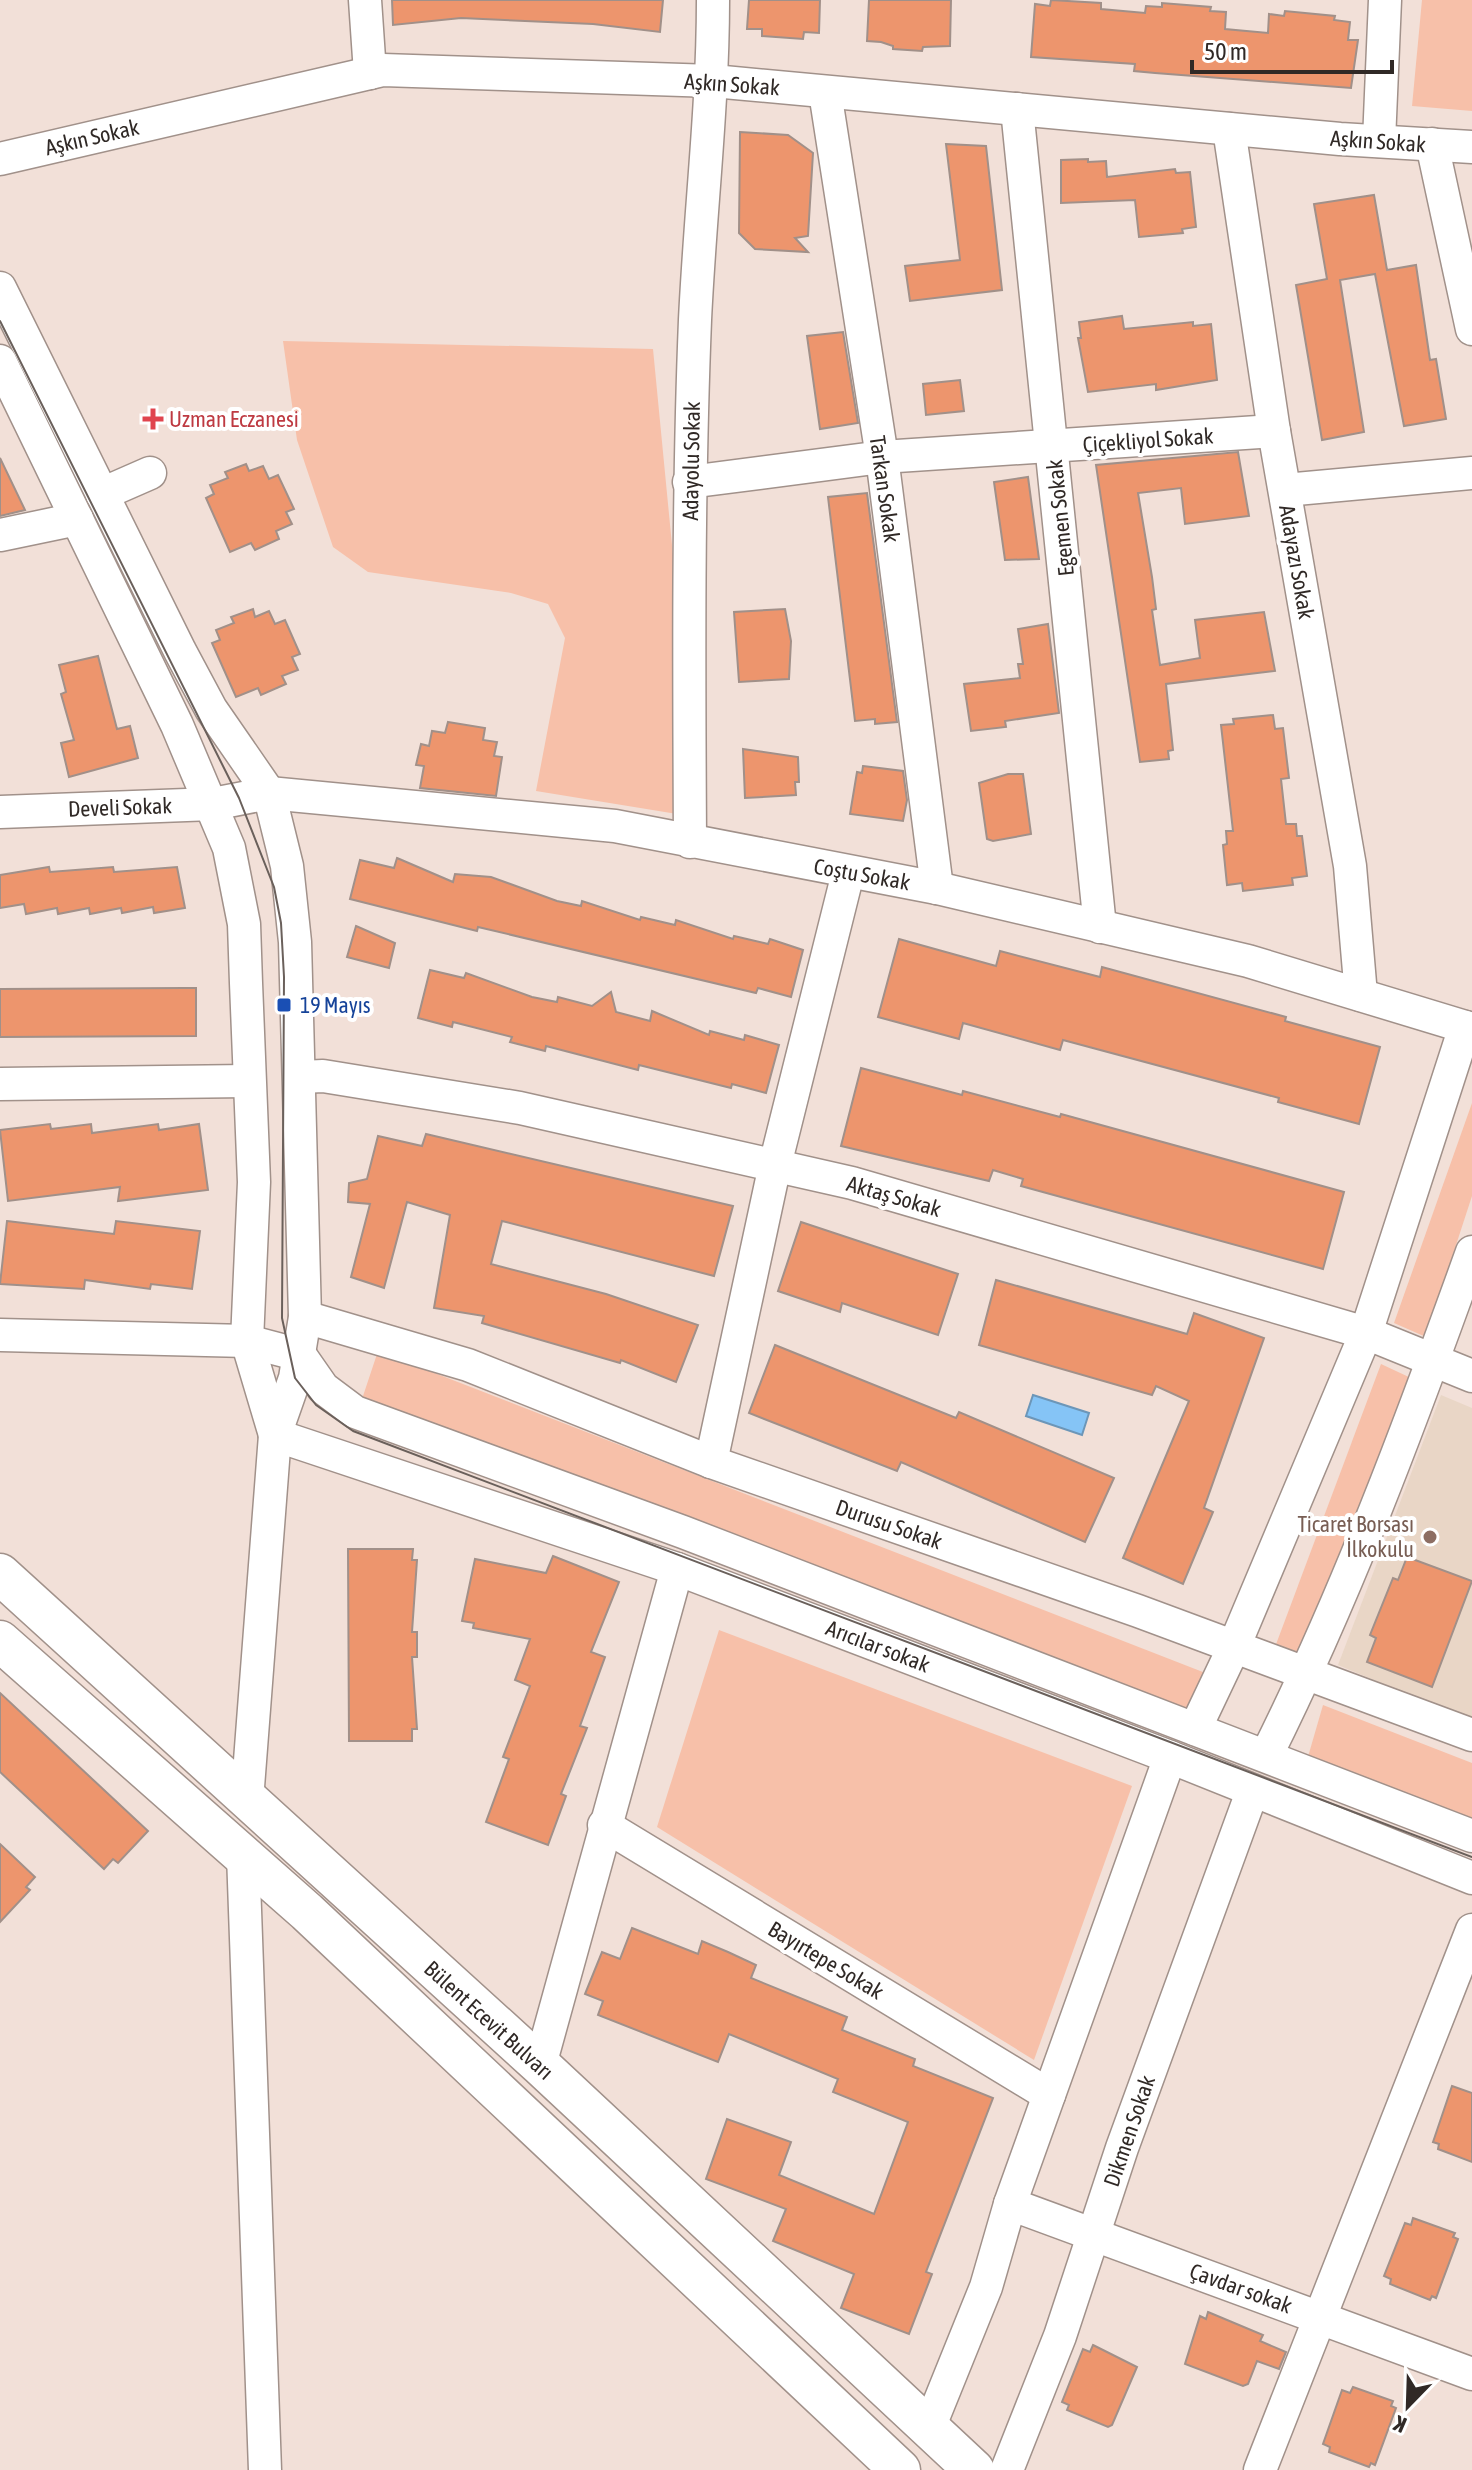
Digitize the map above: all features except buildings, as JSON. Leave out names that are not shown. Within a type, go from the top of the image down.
[{"type":"main road","name":"Bülent Ecevit Bulvarı","points":[[0,1574],[540,2065],[974,2470]]},
{"type":"main road","name":"Bülent Ecevit Bulvarı","points":[[0,1641],[243,1854],[900,2470]]},
{"type":"street","points":[[365,0],[370,73]]},
{"type":"street","name":"Adayolu Sokak","points":[[690,842],[689,482],[698,250],[713,81],[713,0]]},
{"type":"street","points":[[1379,141],[1385,0]]},
{"type":"street","name":"Aşkın Sokak","points":[[0,159],[383,70],[713,81],[1229,129],[1472,147]]},
{"type":"street","name":"Tarkan Sokak","points":[[825,92],[882,457],[937,888]]},
{"type":"street","name":"Egemen Sokak","points":[[1017,109],[1100,927]]},
{"type":"street","name":"Adayazı Sokak","points":[[1229,129],[1274,431],[1350,866],[1361,995]]},
{"type":"street","points":[[1432,144],[1472,329]]},
{"type":"street","points":[[0,288],[211,709],[240,799],[229,848],[244,924],[254,1182],[247,1341],[275,1435]]},
{"type":"street","points":[[0,361],[77,519],[240,799],[287,866],[295,942],[301,1077],[305,1317],[300,1355],[275,1435],[247,1800]]},
{"type":"street","name":"Çiçekliyol Sokak","points":[[689,482],[882,457],[1274,431]]},
{"type":"street","points":[[102,494],[150,473]]},
{"type":"street","points":[[1285,490],[1472,473]]},
{"type":"street","points":[[0,535],[77,519]]},
{"type":"street","name":"Coştu Sokak","points":[[240,799],[615,826],[937,888],[1248,961],[1469,1028]]},
{"type":"street","name":"Develi Sokak","points":[[0,812],[240,799]]},
{"type":"street","points":[[711,1462],[775,1165],[848,873]]},
{"type":"street","points":[[1195,1729],[1233,1649],[1366,1333],[1469,1028]]},
{"type":"street","name":"Aktaş Sokak","points":[[301,1077],[323,1076],[520,1108],[852,1183],[1366,1333],[1472,1376]]},
{"type":"street","points":[[0,1084],[248,1081]]},
{"type":"street","points":[[1266,1756],[1307,1675],[1433,1360],[1472,1252]]},
{"type":"street","name":"Durusu Sokak","points":[[305,1317],[468,1365],[711,1462],[1138,1611],[1233,1649],[1472,1735]]},
{"type":"street","points":[[0,1335],[247,1341],[300,1355],[323,1388],[355,1412],[683,1532],[1472,1836]]},
{"type":"street","name":"Arıcılar sokak","points":[[275,1435],[677,1569],[1170,1757],[1472,1878]]},
{"type":"street","points":[[540,2065],[677,1569]]},
{"type":"street","points":[[929,2428],[986,2287],[1010,2204],[1170,1757]]},
{"type":"street","name":"Dikmen Sokak","points":[[1007,2470],[1060,2336],[1093,2235],[1252,1792]]},
{"type":"street","name":"Bayırtepe Sokak","points":[[604,1825],[1049,2095]]},
{"type":"street","points":[[243,1854],[265,2470]]},
{"type":"street","points":[[1260,2470],[1472,1930]]},
{"type":"street","name":"Çavdar sokak","points":[[1010,2204],[1472,2374]]},
{"type":"shaded area","points":[[1422,0],[1472,0],[1472,111],[1412,106]]},
{"type":"shaded area","points":[[283,341],[653,349],[675,576],[677,814],[536,791],[565,638],[548,604],[511,593],[368,572],[333,547],[297,440]]},
{"type":"shaded area","points":[[1472,1103],[1472,1196],[1426,1337],[1394,1323]]},
{"type":"shaded area","points":[[378,1351],[1208,1674],[1191,1722],[362,1399]]},
{"type":"shaded area","points":[[1381,1364],[1411,1378],[1302,1661],[1275,1647]]},
{"type":"shaded area","name":"Ticaret Borsası İlkokulu","points":[[1441,1395],[1472,1408],[1472,1721],[1338,1665]]},
{"type":"shaded area","points":[[719,1630],[1132,1786],[1034,2060],[657,1827]]},
{"type":"shaded area","points":[[1323,1705],[1472,1763],[1472,1828],[1305,1767]]},
{"type":"water","points":[[1033,1395],[1089,1413],[1082,1435],[1026,1416]]},
{"type":"tram line","points":[[0,321],[239,798],[274,887],[281,923],[284,977],[282,1318],[295,1378],[316,1405],[353,1431],[1472,1857]]},
{"type":"place","name":"Uzman Eczanesi","points":[[153,419]]},
{"type":"place","name":"19 Mayıs","points":[[284,1005]]},
{"type":"place","name":"Ticaret Borsası İlkokulu","points":[[1430,1537]]}]
